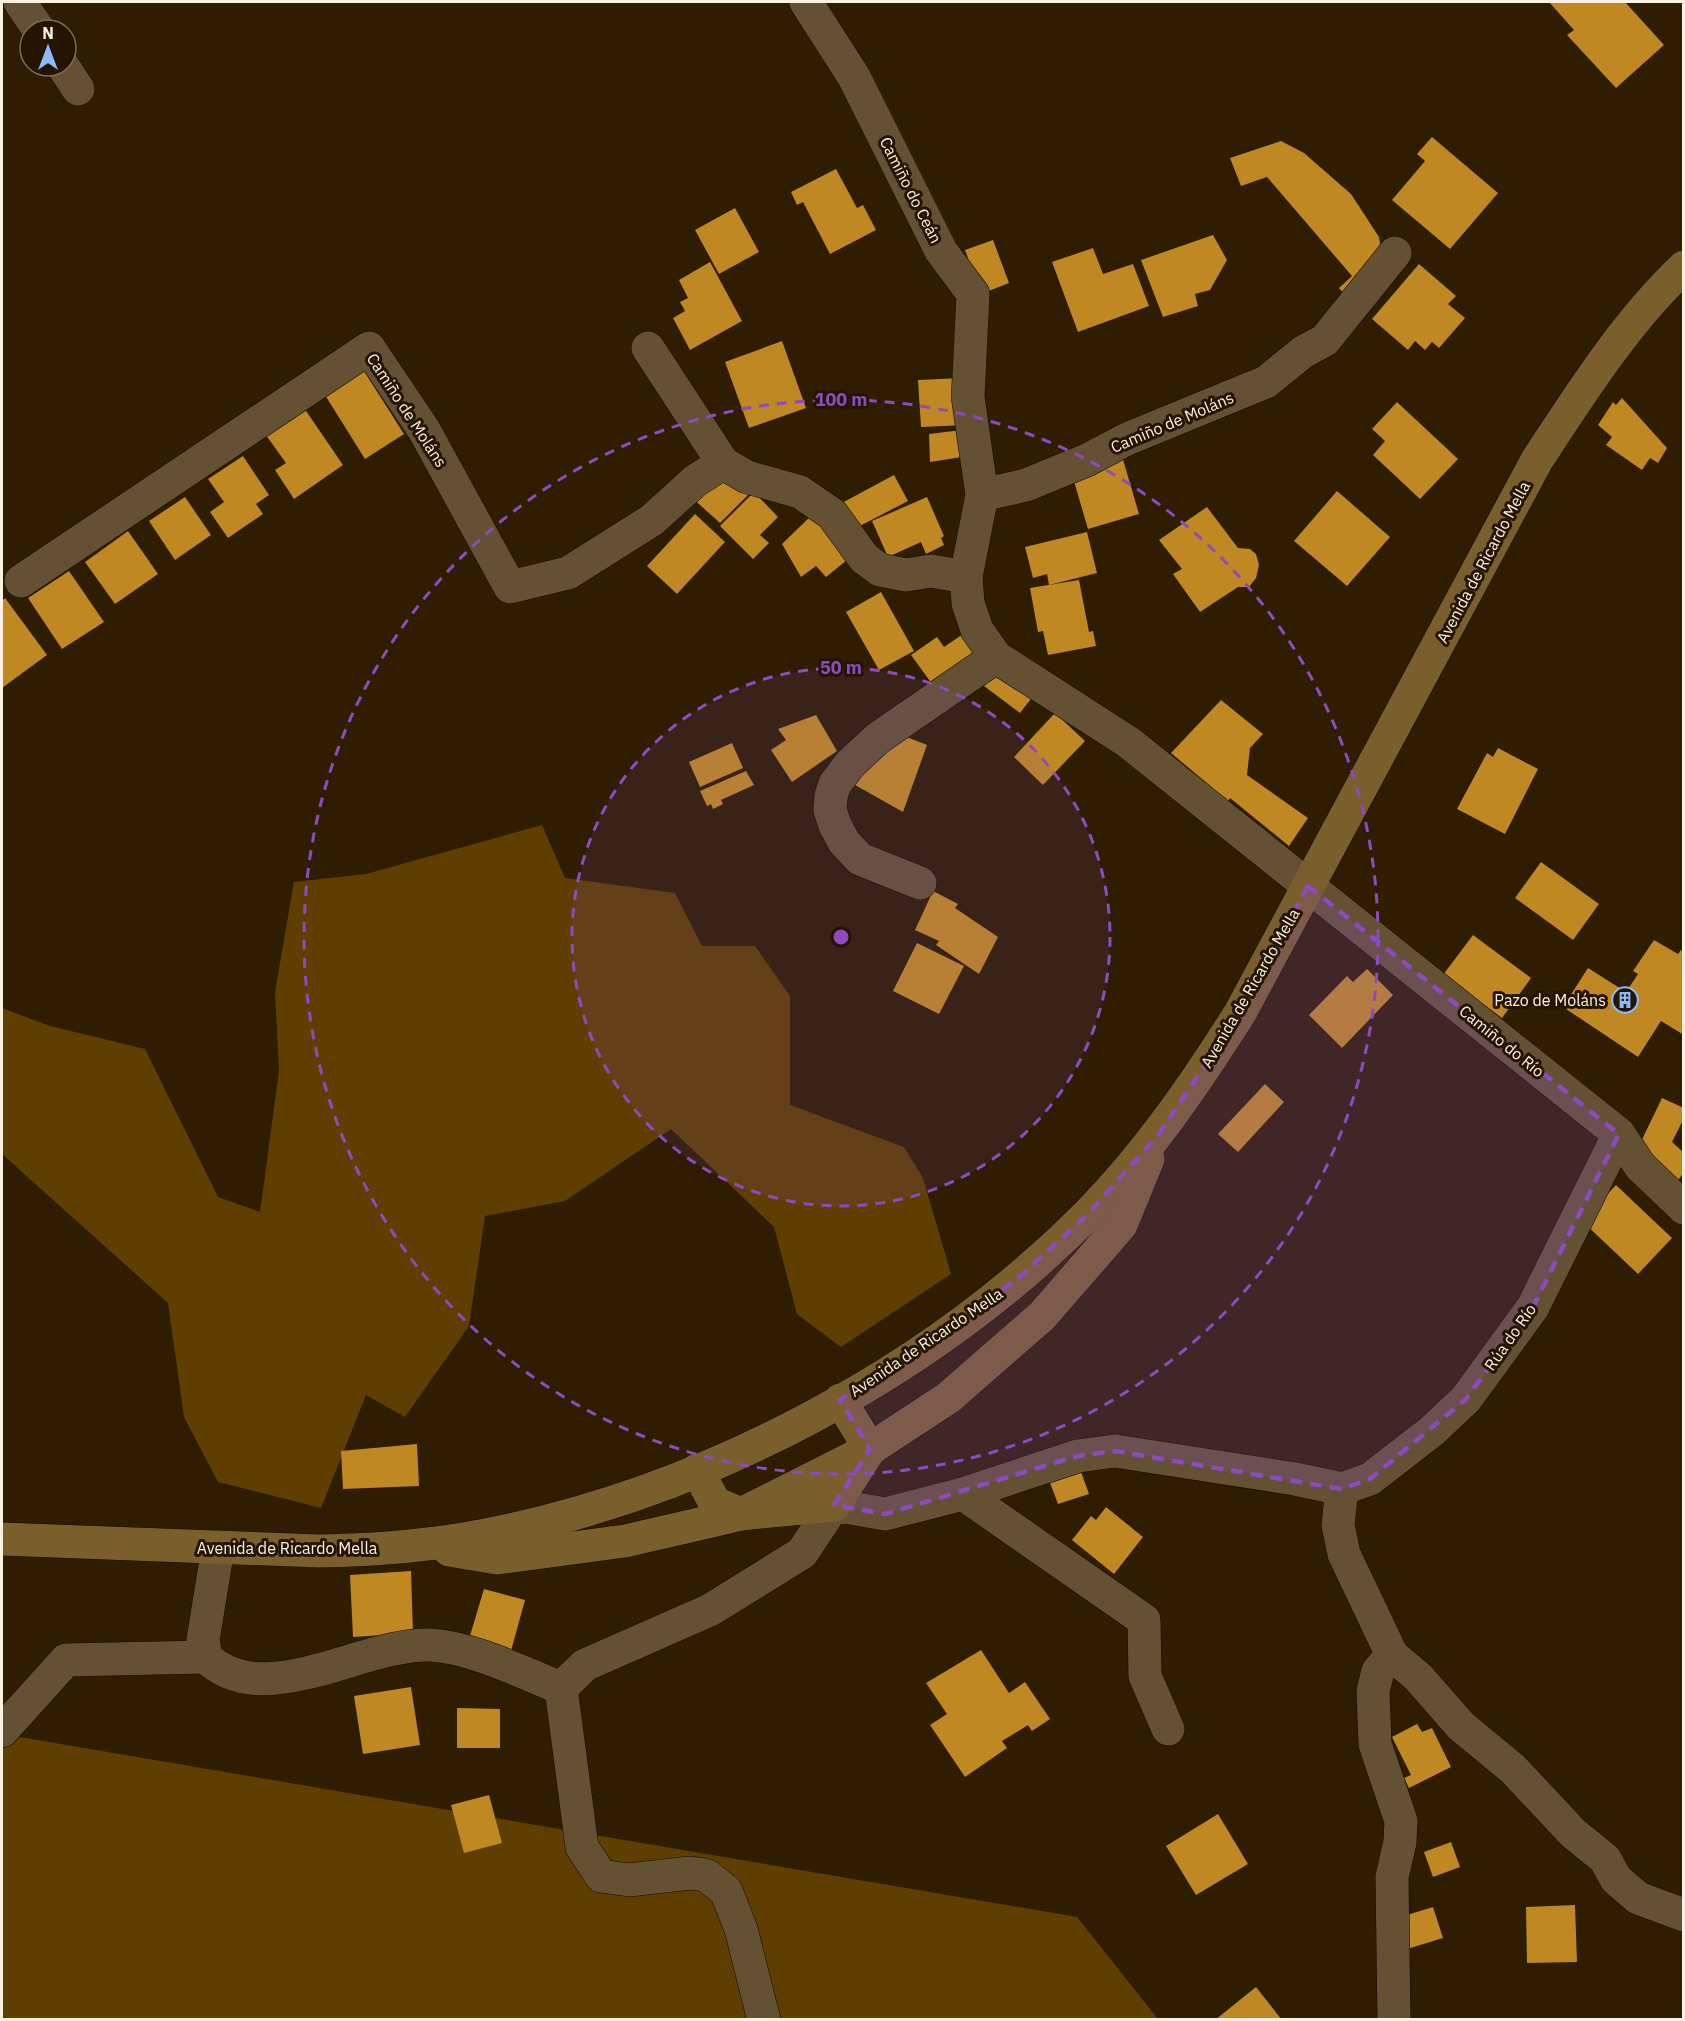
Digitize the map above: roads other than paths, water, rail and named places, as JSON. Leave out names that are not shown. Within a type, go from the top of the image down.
[{"type":"main road","name":"Avenida de Ricardo Mella","points":[[2,1539],[319,1551],[419,1545],[543,1522],[636,1494],[770,1437],[840,1400],[953,1328],[1016,1280],[1089,1213],[1158,1135],[1201,1075],[1240,1013],[1537,460],[1588,382],[1637,318],[1683,267]]},
{"type":"main road","points":[[741,1514],[870,1449],[948,1398],[1042,1316],[1121,1226],[1158,1135]]},
{"type":"main road","points":[[840,1400],[870,1449]]},
{"type":"main road","points":[[419,1545],[496,1558],[625,1541],[741,1514],[834,1505],[870,1449]]},
{"type":"main road","points":[[697,1470],[716,1503],[741,1514]]},
{"type":"street","points":[[20,2],[31,18]]},
{"type":"street","name":"Camiño do Ceán","points":[[806,2],[854,77],[941,250],[973,294],[968,397],[982,495]]},
{"type":"street","name":"Camiño de Moláns","points":[[982,495],[1026,485],[1088,459],[1127,439],[1266,382],[1303,352],[1324,340],[1354,307],[1395,253]]},
{"type":"street","name":"Camiño de Moláns","points":[[21,581],[369,348],[424,430],[510,587],[568,573],[651,520],[695,481],[723,463]]},
{"type":"street","points":[[648,348],[723,463],[747,477],[800,492],[832,514],[864,558],[880,570],[906,575],[931,571],[966,576]]},
{"type":"street","points":[[982,495],[966,576],[968,603],[976,630],[996,657],[1128,742],[1308,886]]},
{"type":"street","points":[[920,883],[860,859],[844,842],[830,810],[835,784],[850,764],[878,738],[996,657]]},
{"type":"street","name":"Camiño do Río","points":[[1308,886],[1619,1134],[1640,1166],[1683,1208]]},
{"type":"street","name":"Rúa do Río","points":[[1342,1489],[1370,1479],[1432,1431],[1466,1399],[1533,1307],[1619,1134]]},
{"type":"street","points":[[561,1688],[585,1665],[710,1610],[802,1553],[834,1505],[885,1514],[963,1494],[1078,1456],[1115,1451],[1295,1479],[1342,1489],[1338,1525],[1344,1554],[1392,1655],[1418,1677],[1461,1726],[1513,1769],[1573,1833],[1605,1859],[1616,1879],[1638,1898],[1683,1915]]},
{"type":"street","points":[[963,1494],[1144,1620],[1145,1676],[1168,1729]]},
{"type":"street","points":[[218,1548],[203,1640],[206,1656],[217,1667],[232,1676],[256,1679],[287,1677],[393,1649],[431,1645],[462,1651],[561,1688]]},
{"type":"street","points":[[1392,1655],[1378,1671],[1373,1690],[1375,1744],[1401,1821],[1401,1842],[1392,1877],[1394,2019]]},
{"type":"street","points":[[2,1731],[66,1660],[206,1656]]},
{"type":"street","points":[[561,1688],[582,1847],[601,1876],[629,1880],[690,1873],[706,1875],[726,1891],[741,1929],[764,2019]]},
{"type":"place","name":"Pazo de Moláns","points":[[1625,1000]]}]
